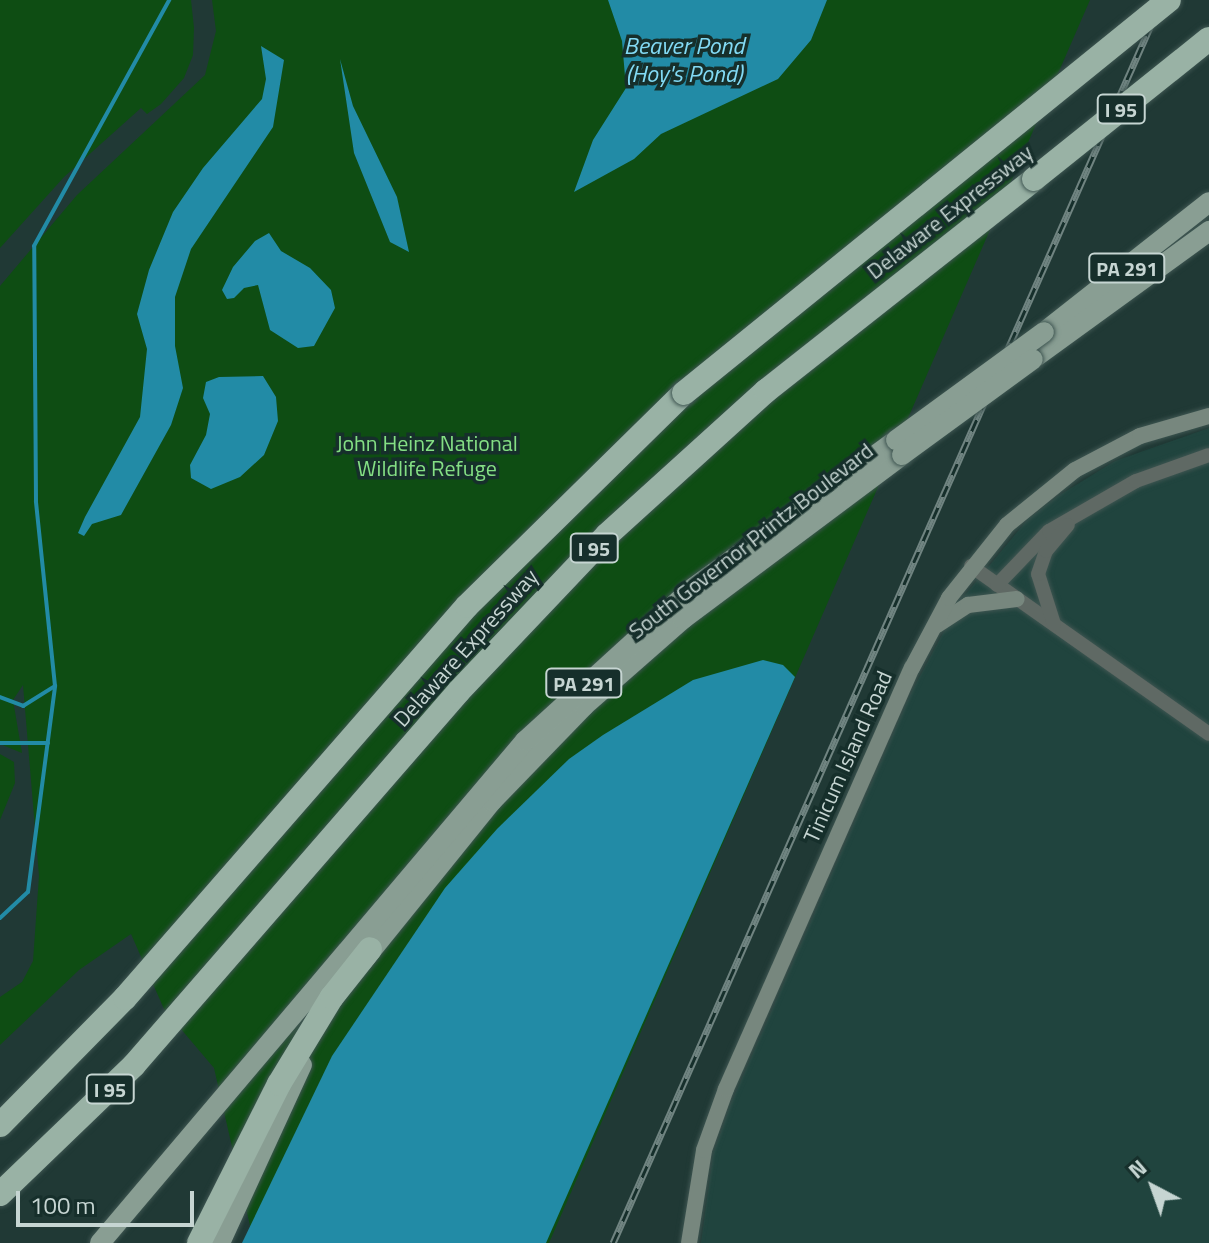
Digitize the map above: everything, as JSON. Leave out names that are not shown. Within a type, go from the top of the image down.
[{"type":"highway","name":"Delaware Expressway","points":[[0,1125],[154,965],[437,638],[619,452],[762,327],[1169,0]]},
{"type":"highway","name":"Delaware Expressway","points":[[0,1194],[124,1075],[488,660],[647,497],[798,365],[1209,39]]},
{"type":"highway","points":[[199,1243],[279,1084],[332,997],[370,949]]},
{"type":"main road","name":"South Governor Printz Boulevard","points":[[100,1243],[492,776],[576,690],[689,591],[1044,332],[1209,202]]},
{"type":"main road","name":"South Governor Printz Boulevard","points":[[220,1243],[313,1043],[370,949],[492,801],[584,706],[683,619],[1209,231]]},
{"type":"street","name":"Tinicum Island Road","points":[[689,1243],[704,1150],[726,1089],[929,631],[971,566],[1033,501],[1092,460],[1148,433],[1209,416]]},
{"type":"street","points":[[997,585],[1049,531],[1145,477],[1209,455]]},
{"type":"street","points":[[1054,625],[1039,590],[1040,566],[1051,544],[1079,514]]},
{"type":"street","points":[[971,566],[1209,734]]},
{"type":"street","points":[[929,631],[968,605],[1017,599]]},
{"type":"shaded area","points":[[1209,428],[1209,1243],[701,1243],[713,1154],[731,1103],[911,693],[960,601],[1028,519],[1058,496],[1115,461]]},
{"type":"green space","points":[[0,0],[191,0],[194,28],[193,55],[184,78],[161,104],[147,114],[141,108],[64,177],[0,248]]},
{"type":"green space","name":"John Heinz National Wildlife Refuge","points":[[212,0],[1090,0],[549,1243],[254,1243],[214,1068],[164,1009],[131,934],[79,970],[0,1045],[0,997],[22,982],[33,961],[39,876],[23,685],[13,700],[22,753],[0,744],[0,286],[77,195],[205,75],[216,31]]},
{"type":"green space","points":[[0,754],[14,762],[15,783],[0,820]]},
{"type":"water","name":"Beaver Pond (Hoy's Pond)","points":[[608,0],[827,0],[811,40],[778,79],[661,134],[634,159],[574,192],[593,140],[626,88],[622,41]]},
{"type":"water","points":[[261,46],[284,60],[273,127],[191,249],[175,297],[175,346],[183,388],[171,425],[121,515],[92,524],[84,536],[78,533],[85,517],[140,417],[147,349],[137,314],[149,270],[173,212],[203,168],[262,99],[266,79]]},
{"type":"water","points":[[340,59],[353,106],[397,197],[409,252],[390,242],[354,153]]},
{"type":"water","points":[[269,233],[281,251],[310,268],[331,290],[335,308],[314,346],[298,348],[270,330],[258,285],[244,288],[234,298],[227,299],[222,290],[233,267],[255,241]]},
{"type":"water","points":[[263,376],[276,397],[278,421],[264,455],[240,477],[211,489],[191,478],[190,465],[206,435],[210,414],[203,398],[206,382],[219,377]]},
{"type":"water","points":[[763,660],[783,665],[795,677],[546,1243],[242,1243],[332,1056],[445,888],[497,829],[569,759],[603,735],[693,680]]},
{"type":"waterway","points":[[0,918],[28,892],[55,686],[36,501],[34,246],[169,0]]},
{"type":"waterway","points":[[0,697],[23,706],[53,687]]},
{"type":"waterway","points":[[0,743],[48,743]]},
{"type":"railway","points":[[613,1243],[1162,0]]}]
